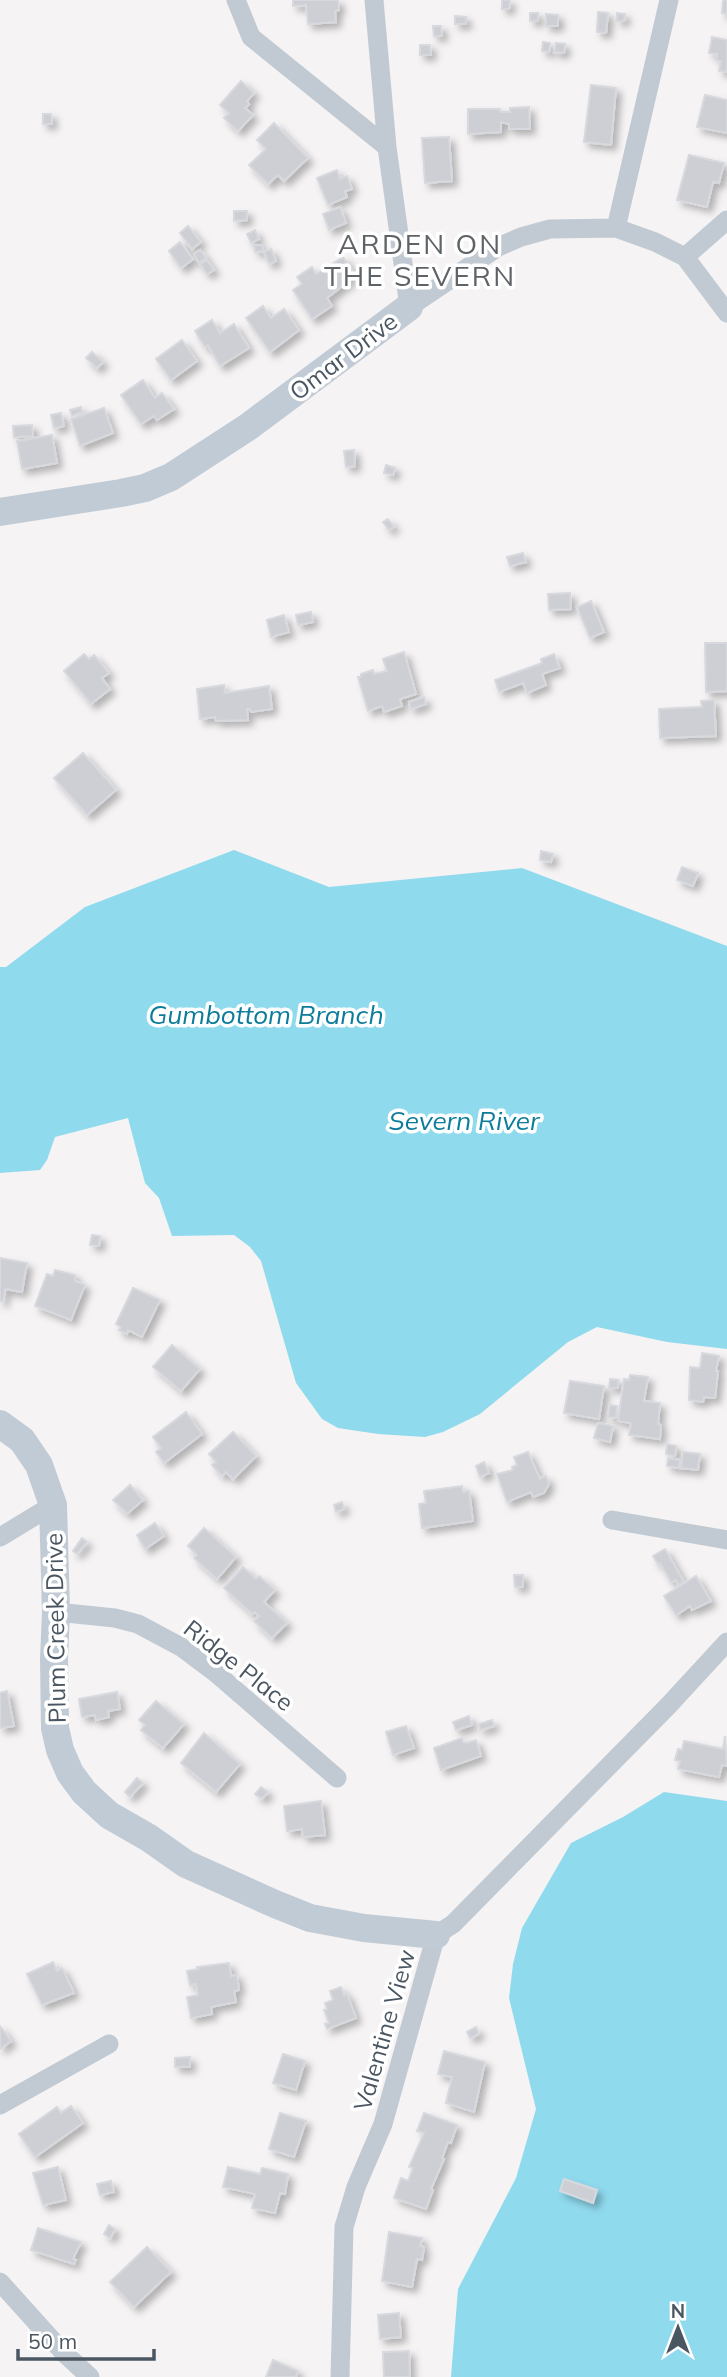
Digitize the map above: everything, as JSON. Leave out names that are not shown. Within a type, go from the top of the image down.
[{"type":"street","points":[[236,0],[251,37],[387,147]]},
{"type":"street","points":[[373,0],[387,147],[409,307]]},
{"type":"street","points":[[616,229],[669,0]]},
{"type":"street","points":[[727,220],[685,257],[727,313]]},
{"type":"street","name":"Omar Drive","points":[[0,512],[121,493],[145,488],[171,477],[248,427],[409,307],[498,247],[521,237],[550,229],[616,229],[655,242],[685,257]]},
{"type":"street","name":"Plum Creek Drive","points":[[0,1424],[22,1440],[39,1465],[53,1505],[56,1612],[53,1707],[60,1750],[70,1773],[84,1793],[109,1815],[186,1864],[310,1918],[364,1928],[436,1935]]},
{"type":"street","points":[[0,1537],[53,1505]]},
{"type":"street","points":[[612,1520],[727,1540]]},
{"type":"street","name":"Ridge Place","points":[[56,1612],[115,1618],[138,1624],[181,1647],[217,1674],[337,1778]]},
{"type":"street","name":"Valentine View","points":[[340,2377],[344,2227],[356,2187],[383,2124],[436,1935],[453,1924],[727,1643]]},
{"type":"street","points":[[0,2105],[109,2044]]},
{"type":"street","points":[[0,2282],[63,2352],[90,2377]]},
{"type":"water","name":"Severn River","points":[[234,850],[329,887],[522,868],[727,946],[727,1349],[667,1342],[597,1327],[568,1342],[480,1414],[443,1432],[425,1437],[338,1428],[322,1419],[296,1383],[261,1261],[250,1247],[234,1235],[172,1236],[159,1198],[145,1183],[128,1118],[55,1137],[47,1160],[40,1170],[0,1173],[0,967],[6,967],[85,907]]},
{"type":"water","points":[[664,1792],[727,1801],[727,2377],[451,2377],[458,2289],[516,2178],[536,2109],[509,1998],[513,1964],[522,1928],[571,1843],[623,1817]]},
{"type":"building","points":[[293,0],[338,0],[336,22],[308,24],[306,5],[293,6]]},
{"type":"building","points":[[502,0],[510,0],[509,9],[502,9]]},
{"type":"building","points":[[723,0],[727,0],[727,14],[722,13]]},
{"type":"building","points":[[598,12],[608,13],[606,33],[597,32]]},
{"type":"building","points":[[530,13],[538,13],[538,21],[530,21]]},
{"type":"building","points":[[617,13],[625,14],[624,21],[617,21]]},
{"type":"building","points":[[546,14],[558,15],[558,26],[546,26]]},
{"type":"building","points":[[455,16],[466,17],[466,24],[455,24]]},
{"type":"building","points":[[433,26],[441,26],[442,36],[434,36]]},
{"type":"building","points":[[712,37],[727,40],[727,72],[719,71],[721,61],[716,60],[717,54],[709,53]]},
{"type":"building","points":[[543,42],[550,43],[549,52],[542,51]]},
{"type":"building","points":[[556,43],[565,44],[564,53],[554,52]]},
{"type":"building","points":[[420,45],[430,45],[431,55],[420,55]]},
{"type":"building","points":[[241,81],[254,93],[245,108],[253,115],[238,131],[224,118],[229,113],[220,105]]},
{"type":"building","points":[[591,85],[616,88],[611,145],[584,142]]},
{"type":"building","points":[[705,95],[727,100],[727,133],[697,127]]},
{"type":"building","points":[[529,107],[530,129],[509,129],[509,124],[501,122],[501,132],[468,134],[468,109],[500,109],[500,112],[510,112],[510,108]]},
{"type":"building","points":[[43,114],[51,114],[52,124],[43,124]]},
{"type":"building","points":[[274,123],[308,158],[284,181],[278,175],[268,184],[249,165],[266,149],[257,140]]},
{"type":"building","points":[[449,137],[452,181],[425,183],[422,138]]},
{"type":"building","points":[[689,155],[724,163],[719,183],[713,182],[707,207],[677,200]]},
{"type":"building","points":[[337,170],[340,179],[347,176],[352,189],[345,191],[347,197],[328,205],[317,178]]},
{"type":"building","points":[[340,207],[346,223],[329,230],[323,214]]},
{"type":"building","points":[[234,211],[247,211],[247,220],[234,221]]},
{"type":"building","points":[[188,226],[201,242],[192,249],[180,233]]},
{"type":"building","points":[[255,230],[259,239],[251,243],[247,234]]},
{"type":"building","points":[[180,242],[193,259],[181,268],[169,251]]},
{"type":"building","points":[[254,245],[263,245],[263,251],[255,252]]},
{"type":"building","points":[[271,249],[276,261],[269,264],[264,252]]},
{"type":"building","points":[[200,250],[206,258],[199,263],[194,254]]},
{"type":"building","points":[[343,257],[353,272],[347,275],[350,280],[327,298],[332,306],[312,319],[293,290],[302,284],[297,277],[312,267],[316,274]]},
{"type":"building","points":[[207,260],[214,270],[207,274],[200,264]]},
{"type":"building","points":[[263,306],[271,318],[284,309],[299,330],[270,352],[246,318]]},
{"type":"building","points":[[212,320],[220,333],[234,324],[249,348],[220,366],[208,345],[205,347],[195,331]]},
{"type":"building","points":[[182,340],[197,361],[171,380],[156,359]]},
{"type":"building","points":[[92,352],[103,362],[97,368],[86,358]]},
{"type":"building","points":[[143,380],[155,398],[162,393],[174,409],[157,420],[154,416],[141,424],[121,395]]},
{"type":"building","points":[[81,407],[82,412],[72,416],[70,410]]},
{"type":"building","points":[[104,408],[113,433],[80,446],[71,419]]},
{"type":"building","points":[[61,413],[64,426],[54,428],[51,415]]},
{"type":"building","points":[[32,425],[33,436],[14,437],[13,426]]},
{"type":"building","points":[[52,435],[57,463],[22,469],[17,441]]},
{"type":"building","points":[[354,450],[355,466],[346,467],[344,451]]},
{"type":"building","points":[[386,465],[395,468],[393,475],[384,473]]},
{"type":"building","points":[[388,519],[394,527],[389,530],[383,522]]},
{"type":"building","points":[[523,553],[526,562],[510,566],[507,557]]},
{"type":"building","points":[[570,593],[571,609],[549,610],[548,594]]},
{"type":"building","points":[[591,601],[604,632],[590,638],[577,607]]},
{"type":"building","points":[[311,612],[313,622],[298,625],[296,615]]},
{"type":"building","points":[[284,615],[289,632],[271,637],[267,620]]},
{"type":"building","points":[[705,643],[727,643],[727,691],[706,692]]},
{"type":"building","points":[[404,652],[416,694],[400,699],[402,706],[384,712],[382,706],[368,711],[358,677],[373,670],[374,674],[387,671],[383,659]]},
{"type":"building","points":[[84,654],[89,659],[94,655],[109,673],[102,678],[110,689],[91,704],[64,671]]},
{"type":"building","points":[[554,654],[560,668],[542,674],[546,685],[527,693],[523,683],[499,692],[495,680],[542,663],[541,659]]},
{"type":"building","points":[[224,685],[225,693],[269,686],[272,709],[251,712],[247,709],[248,720],[216,721],[215,717],[200,719],[197,689]]},
{"type":"building","points":[[424,697],[426,704],[411,709],[409,702]]},
{"type":"building","points":[[714,700],[716,736],[660,738],[659,709],[702,707],[701,701]]},
{"type":"building","points":[[83,753],[116,790],[87,815],[54,778]]},
{"type":"building","points":[[541,851],[553,854],[551,862],[540,860]]},
{"type":"building","points":[[682,867],[698,873],[693,886],[677,880]]},
{"type":"building","points":[[92,1235],[100,1236],[99,1246],[90,1245]]},
{"type":"building","points":[[0,1258],[27,1263],[22,1292],[5,1289],[3,1302],[0,1301]]},
{"type":"building","points":[[55,1270],[75,1275],[75,1281],[85,1285],[71,1320],[35,1306],[47,1274],[53,1276]]},
{"type":"building","points":[[133,1288],[160,1300],[142,1337],[128,1330],[127,1334],[119,1330],[121,1327],[116,1324]]},
{"type":"building","points":[[172,1345],[200,1369],[181,1391],[153,1367]]},
{"type":"building","points":[[702,1353],[719,1356],[715,1398],[704,1397],[703,1402],[689,1400],[690,1367],[700,1368]]},
{"type":"building","points":[[630,1375],[648,1377],[644,1401],[660,1403],[660,1439],[629,1435],[631,1423],[618,1421],[624,1379],[629,1380]]},
{"type":"building","points":[[610,1379],[618,1380],[618,1388],[609,1388]]},
{"type":"building","points":[[570,1381],[604,1386],[599,1419],[564,1413]]},
{"type":"building","points":[[610,1405],[617,1406],[616,1418],[608,1417]]},
{"type":"building","points":[[186,1412],[202,1434],[164,1463],[156,1452],[161,1448],[153,1437]]},
{"type":"building","points":[[598,1423],[613,1426],[610,1442],[594,1438]]},
{"type":"building","points":[[233,1432],[256,1456],[233,1479],[226,1472],[222,1476],[212,1465],[216,1462],[209,1454]]},
{"type":"building","points":[[667,1444],[676,1446],[675,1456],[666,1454]]},
{"type":"building","points":[[528,1452],[540,1479],[546,1476],[549,1484],[544,1493],[533,1497],[531,1492],[507,1502],[497,1474],[513,1470],[512,1467],[517,1465],[514,1457]]},
{"type":"building","points":[[683,1452],[700,1454],[698,1470],[681,1468]]},
{"type":"building","points":[[668,1458],[680,1460],[679,1468],[667,1466]]},
{"type":"building","points":[[484,1462],[489,1473],[480,1477],[476,1466]]},
{"type":"building","points":[[130,1485],[143,1500],[127,1514],[113,1500]]},
{"type":"building","points":[[462,1486],[463,1492],[469,1491],[473,1521],[422,1528],[419,1504],[426,1503],[424,1491]]},
{"type":"building","points":[[342,1502],[344,1509],[336,1512],[334,1505]]},
{"type":"building","points":[[155,1523],[164,1536],[145,1549],[137,1535]]},
{"type":"building","points":[[204,1528],[236,1557],[217,1579],[194,1558],[197,1555],[188,1546]]},
{"type":"building","points":[[82,1538],[87,1542],[77,1554],[73,1551]]},
{"type":"building","points":[[665,1549],[684,1582],[678,1585],[676,1580],[671,1582],[653,1556]]},
{"type":"building","points":[[243,1567],[256,1579],[259,1576],[275,1590],[264,1602],[287,1623],[272,1638],[254,1621],[259,1616],[255,1612],[252,1614],[224,1588]]},
{"type":"building","points":[[514,1575],[523,1575],[523,1587],[515,1587]]},
{"type":"building","points":[[696,1576],[711,1601],[692,1610],[690,1606],[676,1615],[664,1596]]},
{"type":"building","points":[[7,1691],[14,1726],[0,1728],[0,1693]]},
{"type":"building","points":[[117,1692],[120,1709],[108,1711],[109,1717],[96,1720],[95,1715],[82,1717],[79,1699]]},
{"type":"building","points":[[156,1701],[184,1724],[163,1748],[141,1730],[145,1725],[139,1720]]},
{"type":"building","points":[[469,1716],[472,1725],[456,1730],[453,1722]]},
{"type":"building","points":[[492,1720],[494,1726],[480,1730],[479,1724]]},
{"type":"building","points":[[406,1726],[414,1748],[393,1755],[386,1732]]},
{"type":"building","points":[[204,1733],[240,1764],[216,1792],[181,1763]]},
{"type":"building","points":[[725,1736],[727,1766],[722,1765],[719,1777],[678,1769],[680,1761],[675,1760],[684,1741],[723,1749]]},
{"type":"building","points":[[462,1738],[463,1742],[467,1743],[476,1740],[481,1756],[441,1770],[434,1748]]},
{"type":"building","points":[[137,1778],[143,1783],[130,1797],[125,1792]]},
{"type":"building","points":[[261,1787],[268,1792],[262,1799],[255,1794]]},
{"type":"building","points":[[321,1801],[325,1835],[303,1837],[302,1829],[287,1831],[284,1806]]},
{"type":"building","points":[[53,1962],[57,1971],[62,1968],[74,1993],[42,2005],[27,1974]]},
{"type":"building","points":[[229,1963],[231,1976],[237,1975],[239,1990],[234,1991],[236,2002],[211,2007],[212,2014],[191,2018],[187,1997],[198,1995],[196,1984],[190,1985],[187,1971]]},
{"type":"building","points":[[341,1987],[344,1995],[347,1994],[356,2018],[327,2029],[325,2024],[329,2023],[324,2010],[327,2009],[325,2003],[333,2000],[330,1991]]},
{"type":"building","points":[[0,2026],[11,2041],[0,2049]]},
{"type":"building","points":[[476,2027],[479,2034],[470,2038],[467,2032]]},
{"type":"building","points":[[444,2051],[485,2062],[474,2112],[446,2103],[452,2077],[438,2074]]},
{"type":"building","points":[[283,2054],[305,2061],[296,2090],[273,2083]]},
{"type":"building","points":[[190,2057],[190,2067],[175,2067],[175,2058]]},
{"type":"building","points":[[71,2106],[83,2123],[35,2157],[19,2134],[57,2107],[61,2113]]},
{"type":"building","points":[[280,2113],[306,2121],[294,2157],[269,2149]]},
{"type":"building","points":[[424,2113],[457,2125],[442,2158],[444,2159],[426,2209],[394,2198],[401,2178],[408,2181],[413,2168],[409,2167],[424,2133],[417,2131]]},
{"type":"building","points":[[58,2167],[66,2200],[43,2205],[33,2173]]},
{"type":"building","points":[[228,2167],[260,2174],[262,2168],[288,2174],[285,2194],[280,2193],[275,2213],[252,2208],[255,2194],[223,2187]]},
{"type":"building","points":[[564,2179],[597,2190],[593,2203],[560,2191]]},
{"type":"building","points":[[111,2181],[114,2192],[100,2195],[97,2184]]},
{"type":"building","points":[[109,2225],[115,2229],[110,2238],[104,2234]]},
{"type":"building","points":[[38,2228],[81,2242],[73,2259],[76,2260],[74,2264],[31,2250]]},
{"type":"building","points":[[389,2232],[422,2238],[422,2260],[417,2259],[412,2287],[382,2281]]},
{"type":"building","points":[[147,2247],[171,2272],[134,2307],[110,2282]]},
{"type":"building","points":[[399,2313],[401,2337],[380,2339],[378,2315]]},
{"type":"building","points":[[409,2351],[410,2377],[384,2377],[383,2352]]},
{"type":"building","points":[[273,2360],[298,2371],[296,2377],[266,2377]]},
{"type":"district","name":"ARDEN ON THE SEVERN","points":[[420,259]]},
{"type":"water label","name":"Gumbottom Branch","points":[[266,1014]]}]
